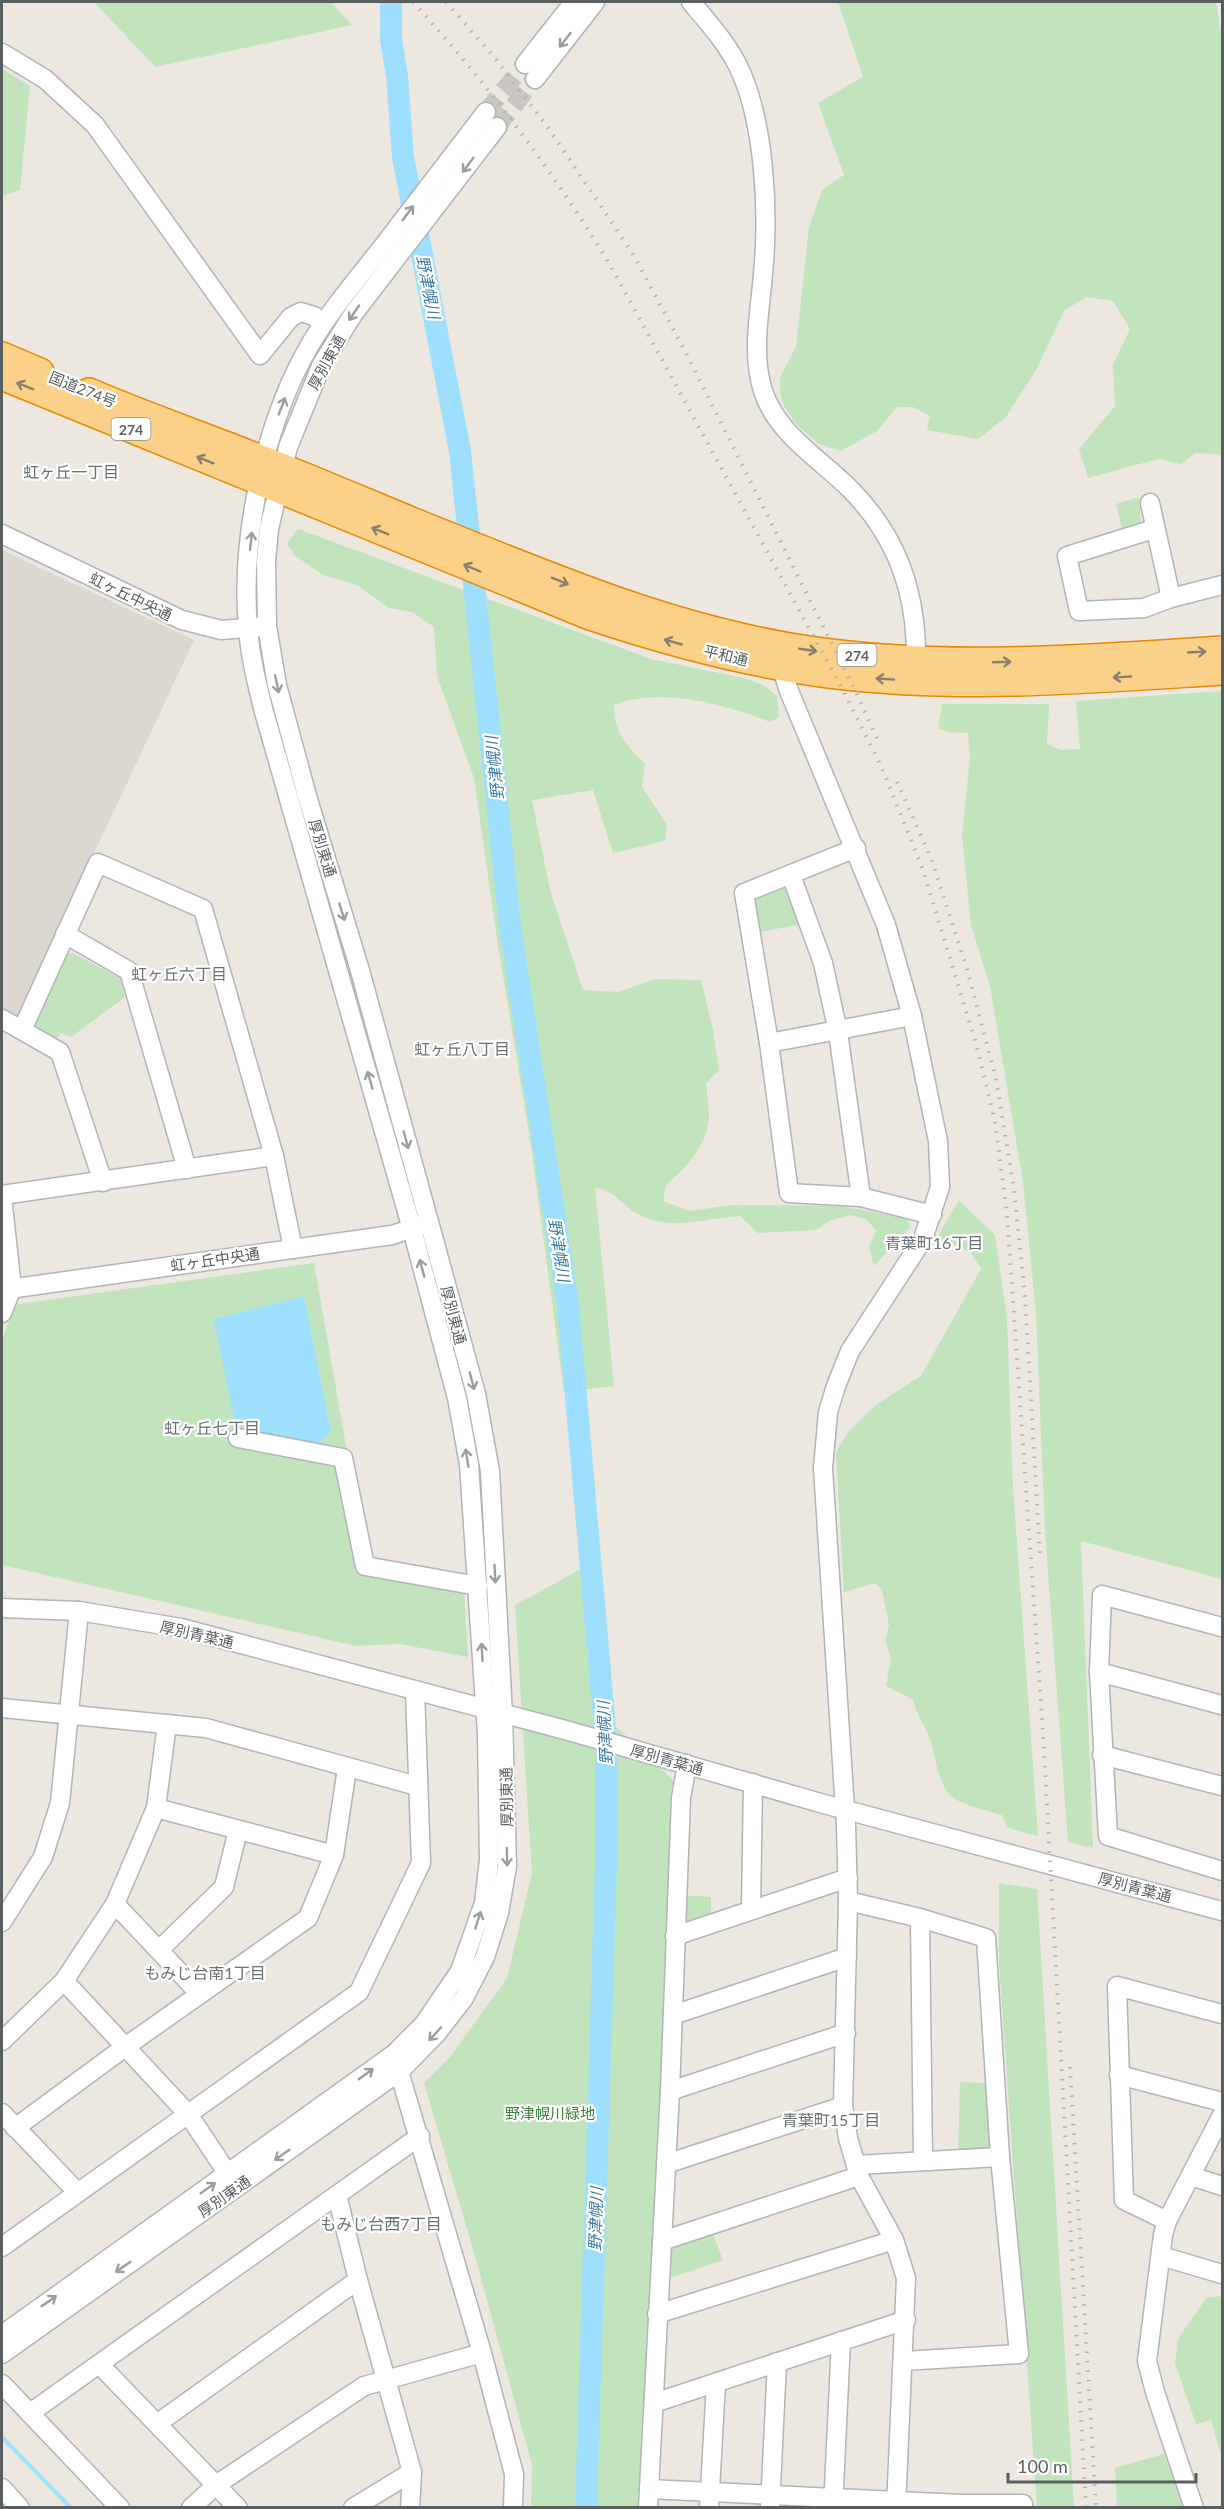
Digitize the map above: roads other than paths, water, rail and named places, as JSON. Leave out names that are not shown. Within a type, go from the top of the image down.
[{"type":"highway","name":"国道274号","points":[[2,356],[271,475]]},
{"type":"highway","name":"国道274号","points":[[2,376],[271,475]]},
{"type":"highway","name":"平和通","points":[[271,475],[508,572],[591,616],[650,636],[737,658],[778,655],[839,675],[1222,650]]},
{"type":"highway","name":"平和通","points":[[917,670],[1029,681],[1222,671]]},
{"type":"street","points":[[574,2],[530,71],[595,2]]},
{"type":"street","points":[[691,2],[723,42],[738,66],[747,87],[755,123],[766,201],[766,238],[757,345],[758,368],[763,391],[773,412],[788,431],[850,489],[871,512],[887,535],[907,584],[914,620],[917,670]]},
{"type":"street","points":[[2,54],[45,79],[95,125],[260,355],[291,317],[301,312],[314,316],[323,324]]},
{"type":"street","name":"厚別東通","points":[[2,2335],[400,2071],[437,2033],[464,1998],[485,1957],[499,1913],[507,1866],[495,1713],[478,1586],[469,1464],[420,1226],[359,967],[307,796],[277,685],[267,626],[270,438],[290,384],[323,324],[486,112]]},
{"type":"street","name":"厚別東通","points":[[2,2354],[234,2179],[394,2054],[424,2024],[454,1980],[473,1938],[484,1903],[489,1860],[495,1713],[490,1471],[476,1394],[420,1226],[264,712],[248,629],[248,569],[271,475],[290,439],[322,364],[354,313],[497,126]]},
{"type":"street","points":[[1150,503],[1171,598]]},
{"type":"street","points":[[1155,529],[1067,556],[1079,611],[1144,608],[1171,598],[1222,585]]},
{"type":"street","name":"虹ヶ丘中央通","points":[[2,534],[182,620],[221,630],[267,626]]},
{"type":"street","points":[[778,655],[789,691],[886,925],[912,1016],[938,1141],[940,1188],[932,1215],[923,1239],[850,1352],[828,1412],[824,1468],[848,1878],[843,2106],[848,2138],[857,2171],[894,2240],[906,2278],[906,2320],[896,2504]]},
{"type":"street","points":[[289,800],[307,796]]},
{"type":"street","points":[[856,848],[744,893],[769,1043],[789,1193],[861,1197],[932,1215]]},
{"type":"street","points":[[22,1030],[98,862],[203,909],[274,1156],[293,1249]]},
{"type":"street","points":[[791,874],[823,963],[838,1032],[861,1197]]},
{"type":"street","points":[[65,933],[129,971],[187,1169]]},
{"type":"street","points":[[769,1043],[838,1032],[912,1016]]},
{"type":"street","points":[[2,1019],[60,1052],[103,1182]]},
{"type":"street","points":[[2,1313],[7,1289],[2,1196],[274,1156]]},
{"type":"street","name":"虹ヶ丘中央通","points":[[7,1289],[392,1235],[420,1226]]},
{"type":"street","points":[[238,1438],[343,1458],[365,1566],[478,1586]]},
{"type":"street","points":[[1222,1627],[1102,1595],[1099,1672],[1108,1836],[1222,1871]]},
{"type":"street","name":"厚別青葉通","points":[[2,1608],[79,1611],[181,1628],[594,1738],[1222,1911]]},
{"type":"street","points":[[2,1922],[43,1857],[60,1803],[79,1611]]},
{"type":"street","points":[[1099,1672],[1222,1705]]},
{"type":"street","points":[[2,2246],[359,1992],[421,1863],[415,1690]]},
{"type":"street","points":[[2,1708],[206,1728],[417,1786]]},
{"type":"street","points":[[2,2041],[64,1981],[115,1904],[156,1808],[167,1724]]},
{"type":"street","points":[[1102,1755],[1222,1786]]},
{"type":"street","points":[[648,2508],[670,2091],[681,1798],[687,1764]]},
{"type":"street","points":[[15,2128],[124,2047],[308,1918],[334,1856],[346,1768]]},
{"type":"street","points":[[751,1910],[753,1783]]},
{"type":"street","points":[[156,1808],[334,1856]]},
{"type":"street","points":[[160,1949],[224,1887],[238,1830]]},
{"type":"street","points":[[675,1936],[848,1878]]},
{"type":"street","points":[[848,1901],[920,1918],[986,1938],[1000,2157],[1019,2354],[904,2361]]},
{"type":"street","points":[[115,1904],[160,1949],[200,1994]]},
{"type":"street","points":[[920,1918],[923,2161]]},
{"type":"street","points":[[673,2015],[847,1957]]},
{"type":"street","points":[[64,1981],[188,2114],[234,2179]]},
{"type":"street","points":[[1167,2221],[1124,2200],[1117,1986],[1222,2014]]},
{"type":"street","points":[[670,2091],[846,2033]]},
{"type":"street","points":[[394,2054],[420,2136],[514,2474],[513,2508]]},
{"type":"street","points":[[1119,2076],[1222,2102]]},
{"type":"street","points":[[666,2164],[843,2106]]},
{"type":"street","points":[[2,2114],[78,2193]]},
{"type":"street","points":[[1194,2508],[1155,2392],[1147,2361],[1167,2221],[1172,2207],[1191,2176],[1222,2115]]},
{"type":"street","points":[[30,2413],[420,2136]]},
{"type":"street","points":[[662,2241],[857,2171],[923,2161],[1000,2157]]},
{"type":"street","points":[[1191,2176],[1222,2186]]},
{"type":"street","points":[[337,2195],[358,2280],[412,2472],[410,2508]]},
{"type":"street","points":[[657,2314],[894,2240]]},
{"type":"street","points":[[1161,2256],[1222,2274]]},
{"type":"street","points":[[158,2423],[358,2280]]},
{"type":"street","points":[[654,2403],[906,2320]]},
{"type":"street","points":[[833,2502],[841,2340]]},
{"type":"street","points":[[191,2508],[216,2485],[364,2386],[482,2353]]},
{"type":"street","points":[[770,2501],[777,2362]]},
{"type":"street","points":[[99,2364],[238,2508]]},
{"type":"street","points":[[709,2500],[716,2383]]},
{"type":"street","points":[[2,2384],[120,2508]]},
{"type":"street","points":[[353,2508],[412,2472]]},
{"type":"street","points":[[2,2488],[20,2508]]},
{"type":"street","points":[[649,2489],[709,2500],[961,2506],[1023,2504],[1023,2508]]},
{"type":"water","points":[[304,1296],[331,1432],[316,1446],[246,1434],[244,1423],[235,1424],[214,1319]]},
{"type":"waterway","name":"野津幌川","points":[[391,2],[391,39],[397,76],[403,157],[460,451],[510,926],[568,1305],[606,1741],[606,1865],[586,2508]]},
{"type":"waterway","points":[[2,2437],[71,2508]]},
{"type":"tunnel","points":[[486,112],[525,64]]},
{"type":"tunnel","points":[[497,127],[535,79]]},
{"type":"railway","points":[[413,2],[493,96],[565,194],[609,263],[845,694],[882,768],[923,870],[977,1047],[995,1122],[1007,1214],[1043,1733],[1086,2508]]},
{"type":"railway","points":[[446,2],[495,58],[549,129],[633,254],[688,357],[858,696],[878,741]]},
{"type":"railway","points":[[897,782],[931,858],[967,969],[996,1079],[1014,1189],[1025,1297],[1040,1555]]},
{"type":"railway","points":[[1070,2067],[1096,2508]]},
{"type":"district","name":"虹ヶ丘一丁目","points":[[71,471]]},
{"type":"district","name":"虹ヶ丘六丁目","points":[[179,973]]},
{"type":"district","name":"虹ヶ丘八丁目","points":[[462,1048]]},
{"type":"district","name":"青葉町16丁目","points":[[934,1242]]},
{"type":"district","name":"虹ヶ丘七丁目","points":[[212,1427]]},
{"type":"district","name":"もみじ台南1丁目","points":[[205,1972]]},
{"type":"district","name":"青葉町15丁目","points":[[831,2119]]},
{"type":"district","name":"もみじ台西7丁目","points":[[381,2223]]},
{"type":"park label","name":"野津幌川緑地","points":[[550,2113]]}]
